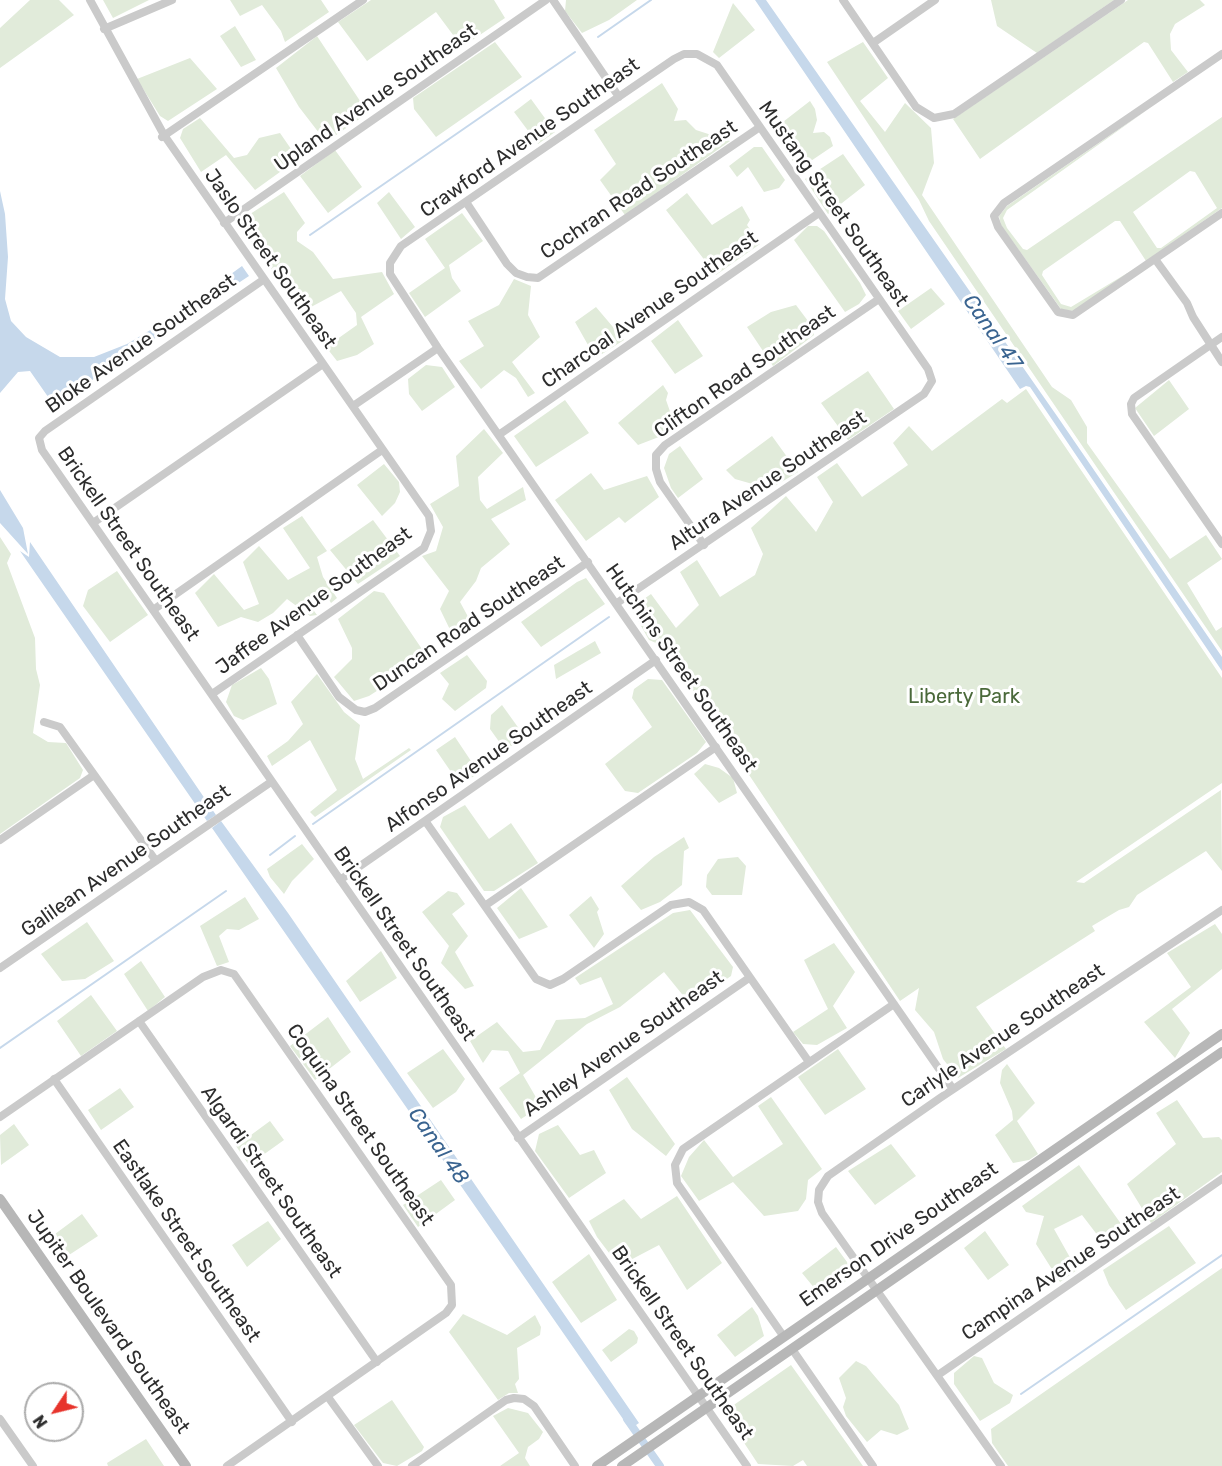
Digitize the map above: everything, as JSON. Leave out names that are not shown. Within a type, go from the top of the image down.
[{"type":"street","name":"Jaslo Street Southeast","points":[[90,0],[163,137],[429,516],[431,531]]},
{"type":"street","points":[[104,29],[172,0]]},
{"type":"street","points":[[163,137],[363,0]]},
{"type":"street","name":"Upland Avenue Southeast","points":[[225,223],[546,0]]},
{"type":"street","points":[[553,0],[619,97]]},
{"type":"street","points":[[843,0],[916,107],[924,114],[944,118],[954,114],[1121,0]]},
{"type":"street","points":[[873,43],[935,0]]},
{"type":"street","name":"Crawford Avenue Southeast","points":[[390,262],[401,246],[674,59],[684,54],[697,54]]},
{"type":"street","name":"Mustang Street Southeast","points":[[697,54],[717,65],[928,369],[932,381]]},
{"type":"street","points":[[1222,54],[1004,203],[994,216],[998,227],[1059,312],[1073,315],[1222,213]]},
{"type":"street","name":"Cochran Road Southeast","points":[[466,202],[507,264],[516,273],[527,278],[538,278],[760,127]]},
{"type":"street","name":"Charcoal Avenue Southeast","points":[[500,434],[819,213]]},
{"type":"street","points":[[1155,259],[1187,303],[1193,317],[1222,362]]},
{"type":"street","name":"Hutchins Street Southeast","points":[[390,262],[390,274],[396,285],[438,348],[500,434],[953,1089]]},
{"type":"street","name":"Bloke Avenue Southeast","points":[[39,438],[45,430],[264,280]]},
{"type":"street","name":"Clifton Road Southeast","points":[[704,545],[660,482],[656,469],[656,455],[665,445],[879,298]]},
{"type":"street","points":[[1222,337],[1134,398],[1131,404],[1132,414],[1222,544]]},
{"type":"street","points":[[353,406],[438,348]]},
{"type":"street","points":[[93,523],[323,364]]},
{"type":"street","name":"Altura Avenue Southeast","points":[[617,603],[924,394],[932,381]]},
{"type":"street","name":"Brickell Street Southeast","points":[[39,438],[42,450],[747,1466]]},
{"type":"street","points":[[153,610],[382,450]]},
{"type":"street","name":"Jaffee Avenue Southeast","points":[[212,694],[424,548],[431,531]]},
{"type":"street","name":"Duncan Road Southeast","points":[[297,635],[339,697],[356,710],[365,712],[375,708],[588,562]]},
{"type":"street","name":"Alfonso Avenue Southeast","points":[[340,880],[656,660]]},
{"type":"street","points":[[44,722],[60,727],[156,861]]},
{"type":"street","points":[[486,905],[716,747]]},
{"type":"street","points":[[0,840],[94,775]]},
{"type":"street","name":"Galilean Avenue Southeast","points":[[0,968],[271,782]]},
{"type":"street","points":[[426,822],[486,905],[536,980],[550,985],[563,979],[670,906],[689,902],[703,910],[809,1062]]},
{"type":"street","name":"Carlyle Avenue Southeast","points":[[869,1276],[822,1213],[818,1202],[819,1190],[828,1176],[953,1089],[1222,910]]},
{"type":"street","name":"Coquina Street Southeast","points":[[139,1021],[203,977],[221,970],[234,974],[451,1285],[453,1298],[446,1313],[376,1362]]},
{"type":"street","name":"Ashley Avenue Southeast","points":[[518,1138],[749,978]]},
{"type":"street","points":[[784,1337],[677,1183],[675,1165],[683,1149],[894,1004]]},
{"type":"street","points":[[0,1117],[139,1021]]},
{"type":"street","name":"Algardi Street Southeast","points":[[139,1021],[376,1362]]},
{"type":"street","name":"Emerson Drive Southeast","points":[[597,1466],[1222,1034]]},
{"type":"street","name":"Emerson Drive Southeast","points":[[622,1466],[1222,1052]]},
{"type":"street","name":"Eastlake Street Southeast","points":[[54,1079],[292,1422]]},
{"type":"street","name":"Campina Avenue Southeast","points":[[938,1375],[1222,1179]]},
{"type":"street","name":"Jupiter Boulevard Southeast","points":[[0,1199],[186,1466]]},
{"type":"street","points":[[869,1276],[1001,1466]]},
{"type":"street","points":[[792,1348],[873,1466]]},
{"type":"street","points":[[227,1466],[376,1362]]},
{"type":"street","points":[[328,1397],[378,1466]]},
{"type":"street","points":[[412,1466],[506,1400],[525,1399],[534,1406],[575,1466]]},
{"type":"street","points":[[0,1419],[33,1466]]},
{"type":"green space","points":[[30,0],[59,0],[74,15],[0,68],[0,28]]},
{"type":"green space","points":[[103,0],[149,0],[113,18]]},
{"type":"green space","points":[[230,0],[321,0],[329,12],[285,42],[281,31],[262,5],[240,16]]},
{"type":"green space","points":[[371,0],[494,0],[505,18],[462,47],[436,12],[367,61],[338,22]]},
{"type":"green space","points":[[566,0],[637,0],[609,20],[582,33],[565,11]]},
{"type":"green space","points":[[991,0],[1114,0],[1037,53],[997,26]]},
{"type":"green space","points":[[1128,0],[1200,0],[1205,5],[1175,24],[1170,34],[1171,50],[1188,72],[1173,82],[1148,43],[1144,42],[980,159],[953,119]]},
{"type":"green space","points":[[733,3],[755,30],[719,58],[713,52]]},
{"type":"green space","points":[[235,26],[256,60],[241,67],[220,36]]},
{"type":"green space","points":[[317,36],[368,113],[326,142],[299,107],[276,68]]},
{"type":"green space","points":[[495,42],[522,77],[436,137],[414,109],[413,98]]},
{"type":"green space","points":[[863,42],[888,78],[860,101],[885,132],[905,103],[931,128],[934,163],[922,195],[1052,387],[1071,400],[1087,427],[1087,443],[1170,559],[1206,535],[1222,559],[1187,583],[1216,631],[1222,627],[1222,651],[929,221],[919,200],[827,62]]},
{"type":"green space","points":[[190,58],[217,89],[168,121],[160,116],[137,79]]},
{"type":"green space","points":[[662,83],[678,109],[674,121],[686,120],[696,130],[730,141],[625,215],[600,180],[616,164],[594,130]]},
{"type":"green space","points":[[531,99],[555,132],[538,144],[514,112]]},
{"type":"green space","points":[[810,101],[815,109],[817,120],[813,133],[824,132],[830,137],[833,146],[799,169],[784,149],[779,125]]},
{"type":"green space","points":[[1147,110],[1007,210],[1003,218],[1007,228],[1023,249],[1027,250],[1222,117],[1222,208],[1146,261],[1120,221],[1115,221],[1043,271],[1042,275],[1061,304],[1071,307],[1134,269],[1073,311],[1061,309],[1001,225],[999,216],[1007,206]],"holes":[[[1190,171],[1195,172],[1217,208],[1161,248],[1157,248],[1133,212]]]},
{"type":"green space","points":[[200,118],[234,158],[247,155],[259,138],[280,133],[298,159],[255,190],[226,155],[201,172],[180,138],[183,129]]},
{"type":"green space","points":[[754,147],[762,147],[785,180],[779,188],[764,192],[748,167],[737,177],[729,166]]},
{"type":"green space","points":[[335,150],[362,187],[328,213],[300,176]]},
{"type":"green space","points":[[843,154],[865,185],[828,214],[805,179]]},
{"type":"green space","points":[[284,192],[305,223],[297,232],[297,241],[313,252],[333,279],[382,272],[394,294],[361,317],[374,344],[357,355],[337,361],[326,347],[357,325],[356,313],[341,291],[311,307],[297,304],[242,229],[244,218]]},
{"type":"green space","points":[[389,192],[415,227],[401,239],[377,203]]},
{"type":"green space","points":[[687,193],[712,225],[742,206],[750,220],[747,225],[760,244],[716,275],[666,210]]},
{"type":"green space","points":[[462,213],[483,241],[449,265],[452,278],[461,291],[425,317],[409,293],[445,268],[425,239]]},
{"type":"green space","points":[[808,226],[817,226],[824,231],[866,295],[859,304],[845,312],[794,240]]},
{"type":"green space","points":[[514,279],[531,286],[528,315],[540,337],[512,362],[535,393],[528,397],[516,378],[504,370],[481,389],[459,361],[484,346],[468,321],[499,305]]},
{"type":"green space","points":[[931,288],[945,304],[911,329],[898,311]]},
{"type":"green space","points":[[796,305],[811,325],[814,335],[773,366],[747,327],[771,312]]},
{"type":"green space","points":[[596,307],[624,340],[602,354],[592,352],[575,322]]},
{"type":"green space","points":[[678,320],[703,356],[675,374],[651,341]]},
{"type":"green space","points":[[426,365],[442,367],[455,387],[422,411],[409,394],[408,379]]},
{"type":"green space","points":[[868,371],[894,409],[848,440],[821,403]]},
{"type":"green space","points":[[1169,380],[1189,409],[1154,436],[1135,408]]},
{"type":"green space","points":[[663,385],[668,393],[666,400],[673,420],[664,435],[638,445],[618,423]]},
{"type":"green space","name":"Liberty Park","points":[[1026,389],[1222,678],[1222,783],[1076,882],[1084,883],[1221,790],[1222,871],[1206,851],[1137,895],[1129,907],[1119,910],[1092,926],[1095,931],[976,1007],[1006,1049],[958,1078],[943,1059],[934,1032],[915,1010],[919,988],[900,1001],[663,646],[649,640],[631,608],[651,594],[676,628],[699,605],[680,572],[697,560],[720,597],[755,575],[763,554],[751,528],[786,496],[816,532],[833,502],[817,477],[837,463],[862,497],[908,465],[893,443],[909,426],[932,451],[1002,399],[1007,403]]},
{"type":"green space","points":[[565,400],[589,433],[536,467],[514,436]]},
{"type":"green space","points":[[484,429],[503,453],[478,477],[480,500],[487,509],[523,487],[526,500],[491,519],[510,544],[481,568],[476,581],[460,602],[472,624],[455,640],[440,609],[449,591],[422,556],[436,551],[443,527],[430,504],[459,486],[456,456]]},
{"type":"green space","points":[[772,436],[798,472],[770,489],[735,479],[726,470]]},
{"type":"green space","points":[[680,446],[703,479],[678,498],[671,488],[664,468],[669,454]]},
{"type":"green space","points":[[384,464],[399,482],[400,492],[395,503],[382,516],[357,485]]},
{"type":"green space","points":[[591,473],[604,490],[647,476],[659,497],[625,523],[619,517],[586,541],[555,500]]},
{"type":"green space","points":[[302,516],[327,551],[317,557],[323,577],[337,598],[331,603],[323,590],[306,600],[317,615],[310,616],[287,599],[273,613],[258,622],[241,617],[218,627],[195,593],[214,574],[244,610],[259,604],[243,562],[259,546],[288,580],[310,568],[283,528]]},
{"type":"green space","points":[[373,520],[400,556],[358,584],[330,550]]},
{"type":"green space","points":[[0,537],[11,554],[7,563],[35,638],[36,669],[40,685],[33,733],[48,742],[66,743],[83,770],[80,778],[0,834]]},
{"type":"green space","points":[[117,571],[148,615],[110,642],[83,606],[88,590]]},
{"type":"green space","points":[[586,578],[605,604],[541,647],[521,622]]},
{"type":"green space","points":[[374,591],[384,593],[428,658],[369,696],[354,701],[334,677],[352,659],[352,648],[338,619]]},
{"type":"green space","points":[[595,641],[601,653],[556,679],[554,665]]},
{"type":"green space","points":[[467,655],[487,681],[486,688],[455,711],[442,699],[449,684],[440,673]]},
{"type":"green space","points":[[261,668],[269,679],[277,704],[243,720],[234,716],[226,702],[232,685]]},
{"type":"green space","points":[[317,674],[344,712],[360,725],[355,759],[363,779],[409,748],[411,750],[315,817],[310,812],[337,790],[310,740],[272,766],[267,756],[288,741],[303,724],[291,702]]},
{"type":"green space","points":[[648,679],[662,680],[706,742],[697,753],[638,793],[625,791],[605,764],[652,727],[632,698],[634,689]]},
{"type":"green space","points":[[502,705],[525,737],[505,750],[490,729],[491,715]]},
{"type":"green space","points":[[455,737],[479,773],[460,785],[436,750]]},
{"type":"green space","points":[[705,764],[719,768],[733,778],[737,793],[719,803],[694,774]]},
{"type":"green space","points":[[465,805],[489,839],[511,823],[538,863],[494,891],[484,891],[440,827],[443,817]]},
{"type":"green space","points":[[684,837],[689,848],[684,851],[682,885],[660,902],[641,910],[621,886],[654,857]]},
{"type":"green space","points":[[302,844],[314,859],[292,881],[284,894],[270,877],[267,869]]},
{"type":"green space","points":[[738,857],[746,866],[742,895],[712,895],[706,887],[707,875],[718,859]]},
{"type":"green space","points":[[521,888],[548,927],[519,939],[497,908]]},
{"type":"green space","points":[[448,891],[457,893],[465,904],[452,914],[468,936],[455,952],[474,986],[465,989],[441,963],[449,946],[422,912]]},
{"type":"green space","points":[[591,896],[599,909],[597,912],[604,934],[594,948],[569,915]]},
{"type":"green space","points":[[245,897],[259,919],[239,930],[227,929],[219,936],[229,962],[217,966],[200,926]]},
{"type":"green space","points":[[690,910],[733,967],[731,976],[690,1004],[664,972],[620,1007],[587,1024],[523,1075],[541,1106],[521,1119],[499,1088],[520,1073],[508,1051],[492,1050],[483,1063],[470,1041],[497,1022],[523,1052],[540,1050],[556,1020],[585,1018],[613,1004],[601,977],[580,985],[575,978],[673,913]]},
{"type":"green space","points":[[87,922],[114,961],[85,979],[62,981],[41,954]]},
{"type":"green space","points":[[1215,924],[1222,934],[1222,969],[1172,1009],[1190,1033],[1175,1058],[1144,1022],[1191,987],[1167,953]]},
{"type":"green space","points":[[834,943],[855,972],[833,1006],[847,1028],[817,1045],[803,1044],[793,1032],[828,1009],[804,960]]},
{"type":"green space","points":[[381,951],[397,978],[360,1002],[346,981]]},
{"type":"green space","points":[[141,961],[165,997],[148,1011],[124,974]]},
{"type":"green space","points":[[91,995],[117,1031],[81,1056],[57,1021]]},
{"type":"green space","points":[[328,1017],[351,1052],[315,1080],[290,1046]]},
{"type":"green space","points":[[443,1049],[465,1079],[456,1092],[433,1108],[407,1073]]},
{"type":"green space","points":[[838,1049],[866,1089],[825,1115],[798,1077]]},
{"type":"green space","points":[[1007,1064],[1035,1103],[1017,1121],[1038,1154],[1029,1160],[1013,1163],[995,1135],[1013,1120],[1012,1111],[1000,1083],[1002,1070]]},
{"type":"green space","points":[[627,1077],[675,1144],[666,1156],[632,1129],[609,1090]]},
{"type":"green space","points":[[120,1088],[134,1107],[101,1130],[88,1110]]},
{"type":"green space","points":[[771,1097],[822,1169],[808,1180],[806,1199],[798,1211],[764,1216],[733,1182],[699,1201],[681,1176],[689,1157],[704,1140],[733,1177],[783,1144],[758,1106]]},
{"type":"green space","points":[[1177,1100],[1203,1138],[1219,1137],[1222,1140],[1222,1172],[1151,1223],[1127,1184],[1176,1144],[1156,1113]]},
{"type":"green space","points":[[270,1121],[284,1140],[249,1165],[236,1146]]},
{"type":"green space","points":[[14,1124],[29,1145],[1,1165],[0,1135]]},
{"type":"green space","points":[[558,1125],[580,1155],[594,1150],[606,1173],[569,1198],[535,1151],[539,1134]]},
{"type":"green space","points":[[891,1144],[916,1176],[875,1205],[848,1171]]},
{"type":"green space","points":[[1079,1165],[1129,1235],[1105,1245],[1082,1215],[1054,1229],[1077,1270],[1060,1282],[1036,1244],[1044,1216],[1026,1212],[1022,1206]]},
{"type":"green space","points":[[441,1180],[455,1200],[418,1227],[403,1205]]},
{"type":"green space","points":[[677,1196],[722,1263],[687,1290],[659,1245],[619,1266],[597,1237],[589,1221],[624,1199],[641,1219]]},
{"type":"green space","points":[[82,1214],[98,1236],[69,1255],[55,1234]]},
{"type":"green space","points":[[268,1221],[281,1239],[247,1267],[232,1245]]},
{"type":"green space","points":[[1169,1226],[1196,1263],[1126,1310],[1109,1285],[1103,1270]]},
{"type":"green space","points":[[985,1231],[1009,1265],[988,1280],[964,1248]]},
{"type":"green space","points":[[836,1247],[847,1262],[850,1273],[845,1282],[820,1295],[802,1273]]},
{"type":"green space","points":[[589,1254],[617,1300],[581,1323],[552,1282]]},
{"type":"green space","points":[[1222,1268],[1222,1466],[1008,1466],[992,1443],[991,1429]]},
{"type":"green space","points":[[752,1307],[758,1316],[764,1336],[735,1357],[717,1335]]},
{"type":"green space","points":[[463,1314],[507,1335],[535,1315],[541,1327],[540,1335],[517,1348],[519,1379],[515,1384],[518,1393],[509,1393],[498,1400],[449,1332]]},
{"type":"green space","points":[[629,1329],[634,1331],[638,1338],[637,1343],[611,1362],[602,1350]]},
{"type":"green space","points":[[974,1356],[982,1358],[994,1383],[1013,1395],[1010,1403],[980,1421],[954,1384],[954,1373]]},
{"type":"green space","points":[[856,1361],[866,1366],[899,1405],[909,1429],[897,1435],[881,1430],[867,1442],[846,1416],[843,1407],[846,1398],[839,1378]]},
{"type":"green space","points":[[791,1365],[863,1466],[807,1466],[803,1460],[793,1466],[758,1464],[735,1429],[728,1409]]},
{"type":"green space","points":[[392,1400],[424,1447],[422,1451],[397,1466],[383,1463],[354,1425]]},
{"type":"green space","points":[[508,1408],[528,1413],[543,1432],[539,1439],[528,1447],[525,1458],[530,1466],[500,1466],[519,1453],[493,1416]]},
{"type":"green space","points":[[146,1439],[164,1466],[108,1466],[107,1463]]},
{"type":"water","name":"Canal 47","points":[[755,0],[766,0],[1057,416],[1222,657],[1222,671],[1030,387],[1020,389]]},
{"type":"water","points":[[0,191],[5,214],[8,257],[5,299],[11,321],[26,337],[60,357],[94,357],[127,344],[172,317],[242,266],[249,276],[59,402],[53,404],[30,371],[18,372],[0,393]]},
{"type":"water","points":[[0,490],[23,528],[28,554],[0,523]]},
{"type":"water","points":[[30,542],[216,815],[207,821],[20,551],[29,557]]},
{"type":"water","points":[[221,821],[288,913],[639,1423],[630,1429],[212,828]]},
{"type":"waterway","points":[[598,37],[651,0]]},
{"type":"waterway","points":[[310,235],[575,52]]},
{"type":"waterway","points":[[313,824],[609,617]]},
{"type":"waterway","points":[[270,855],[295,836]]},
{"type":"waterway","points":[[0,1048],[226,891]]},
{"type":"waterway","points":[[1021,1394],[1222,1255]]},
{"type":"waterway","name":"Canal 48","points":[[627,1419],[660,1466]]}]
